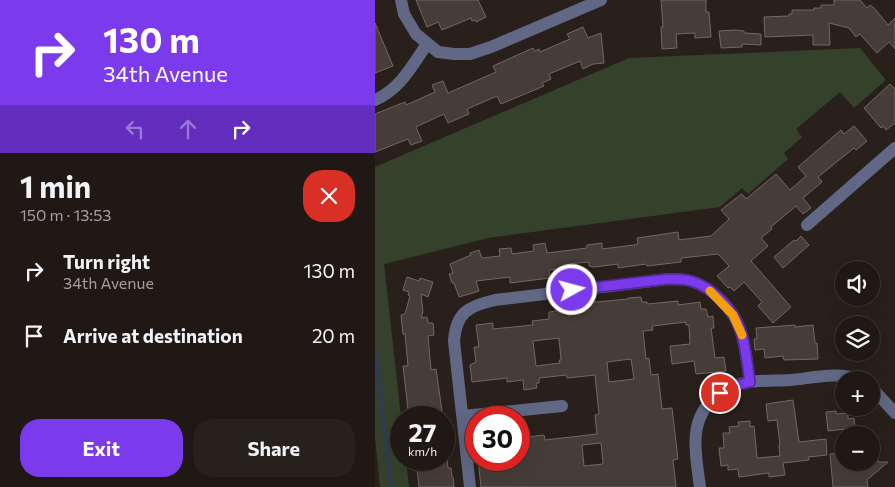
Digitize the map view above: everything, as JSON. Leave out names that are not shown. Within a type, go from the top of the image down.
[{"type":"street","points":[[401,0],[404,14],[416,34],[438,52],[454,54],[470,54],[491,48],[601,0]]},
{"type":"street","points":[[375,100],[396,86],[405,77],[427,44]]},
{"type":"street","points":[[807,225],[895,148]]},
{"type":"street","points":[[470,487],[455,341],[457,322],[466,311],[482,303],[668,279],[681,279],[701,285],[710,291],[723,302],[733,315],[743,336],[750,382]]},
{"type":"street","points":[[700,487],[695,433],[698,420],[710,402],[720,393],[731,387],[750,382],[835,376]]},
{"type":"street","points":[[880,397],[895,414]]},
{"type":"street","points":[[463,416],[562,406]]},
{"type":"green space","points":[[860,48],[886,80],[854,108],[840,92],[796,129],[802,137],[784,153],[788,159],[748,194],[742,188],[720,207],[488,238],[384,264],[400,406],[390,406],[390,471],[407,471],[409,487],[380,487],[375,437],[375,167],[629,58]]},
{"type":"building","points":[[416,0],[478,0],[486,17],[476,22],[475,20],[472,21],[471,18],[442,30],[438,22],[427,27]]},
{"type":"building","points":[[661,0],[706,0],[706,12],[709,12],[711,37],[695,38],[695,33],[676,34],[677,48],[662,49]]},
{"type":"building","points":[[834,0],[860,0],[867,8],[870,5],[874,8],[888,25],[895,18],[895,49],[889,42],[877,53],[860,34],[856,37],[849,28],[829,23],[830,45],[813,45],[813,35],[765,37],[764,17],[789,16],[789,14],[792,14],[792,10],[814,10],[814,8],[821,8],[821,5],[834,5]]},
{"type":"building","points":[[375,23],[393,66],[375,73]]},
{"type":"building","points":[[583,27],[588,38],[601,33],[604,63],[593,64],[583,69],[580,61],[549,74],[551,79],[542,83],[544,86],[501,104],[497,96],[467,109],[469,114],[448,123],[444,114],[416,127],[422,141],[411,145],[408,139],[375,152],[375,114],[405,102],[406,105],[435,92],[432,85],[443,81],[448,93],[496,72],[493,66],[533,48],[535,51],[539,49],[540,52],[570,39],[567,34]]},
{"type":"building","points":[[719,31],[744,31],[744,33],[761,34],[761,45],[742,44],[742,47],[721,48]]},
{"type":"building","points":[[890,84],[895,89],[895,123],[886,130],[883,126],[881,128],[864,108]]},
{"type":"building","points":[[854,126],[867,141],[856,150],[854,148],[818,177],[822,182],[803,198],[811,208],[803,214],[796,206],[771,227],[772,229],[761,238],[768,246],[751,261],[791,307],[773,323],[758,306],[762,302],[744,282],[734,291],[730,287],[728,288],[717,276],[729,266],[718,254],[681,258],[681,262],[618,268],[618,264],[594,267],[589,266],[589,262],[567,264],[567,268],[549,270],[550,278],[510,283],[510,277],[476,281],[479,291],[459,297],[454,283],[452,283],[449,274],[453,273],[450,264],[479,250],[482,258],[500,256],[499,249],[511,248],[512,254],[534,251],[533,245],[545,243],[547,253],[587,248],[587,245],[602,243],[602,249],[634,245],[638,244],[637,238],[678,232],[679,240],[711,236],[729,219],[721,210],[735,199],[742,194],[746,199],[776,174],[790,190],[806,176],[798,167],[841,130],[844,134]]},
{"type":"building","points":[[801,236],[809,245],[783,268],[774,257]]},
{"type":"building","points":[[407,277],[419,281],[420,278],[433,282],[428,297],[421,294],[423,312],[421,318],[427,317],[428,323],[433,323],[434,335],[428,336],[431,370],[436,369],[441,406],[408,406],[403,366],[408,366],[401,315],[405,314],[410,296],[408,295],[409,292],[403,290]]},
{"type":"building","points":[[641,297],[642,302],[647,302],[647,304],[678,301],[678,305],[700,302],[701,309],[706,309],[708,317],[713,316],[714,328],[711,328],[715,358],[724,357],[726,371],[696,374],[694,361],[672,364],[670,346],[690,344],[689,325],[686,325],[686,322],[652,326],[653,330],[643,331],[646,359],[649,358],[651,375],[658,374],[662,409],[672,408],[678,459],[673,460],[676,487],[481,487],[479,471],[530,471],[530,437],[544,435],[545,440],[597,434],[595,415],[599,414],[595,375],[567,378],[566,375],[539,378],[539,383],[536,383],[537,388],[524,390],[523,380],[507,382],[507,378],[472,382],[470,365],[476,362],[474,347],[479,347],[476,325],[493,323],[493,329],[533,325],[532,321],[549,319],[549,312],[583,307],[585,303]],"holes":[[[559,338],[561,360],[559,360],[560,363],[536,366],[533,341]],[[631,359],[634,379],[609,382],[607,362]],[[601,443],[603,464],[584,466],[582,445]]]},
{"type":"building","points":[[795,325],[795,327],[813,325],[818,359],[784,360],[783,356],[765,358],[764,349],[755,350],[756,328]]},
{"type":"building","points":[[793,400],[799,442],[826,439],[827,455],[808,457],[809,460],[783,463],[785,475],[769,477],[769,473],[739,477],[738,469],[728,470],[728,465],[721,466],[719,448],[724,448],[723,433],[730,433],[729,427],[739,426],[738,422],[750,421],[750,427],[754,426],[757,458],[780,456],[777,420],[768,421],[766,404]]},
{"type":"building","points":[[835,411],[835,416],[848,416],[848,419],[854,418],[855,426],[835,426],[835,430],[828,431],[826,412]]},
{"type":"building","points":[[830,454],[835,454],[835,471],[878,471],[867,480],[868,487],[833,487]]},
{"type":"building","points":[[880,462],[888,462],[880,469]]},
{"type":"building","points":[[417,471],[451,471],[454,487],[419,487]]},
{"type":"waterway","points":[[376,355],[391,487]]},
{"type":"slow traffic","points":[[710,291],[723,302],[733,315],[742,335]]},
{"type":"route","points":[[572,290],[681,279],[692,281],[710,291],[723,302],[740,327],[750,382],[731,387],[720,393]]}]
